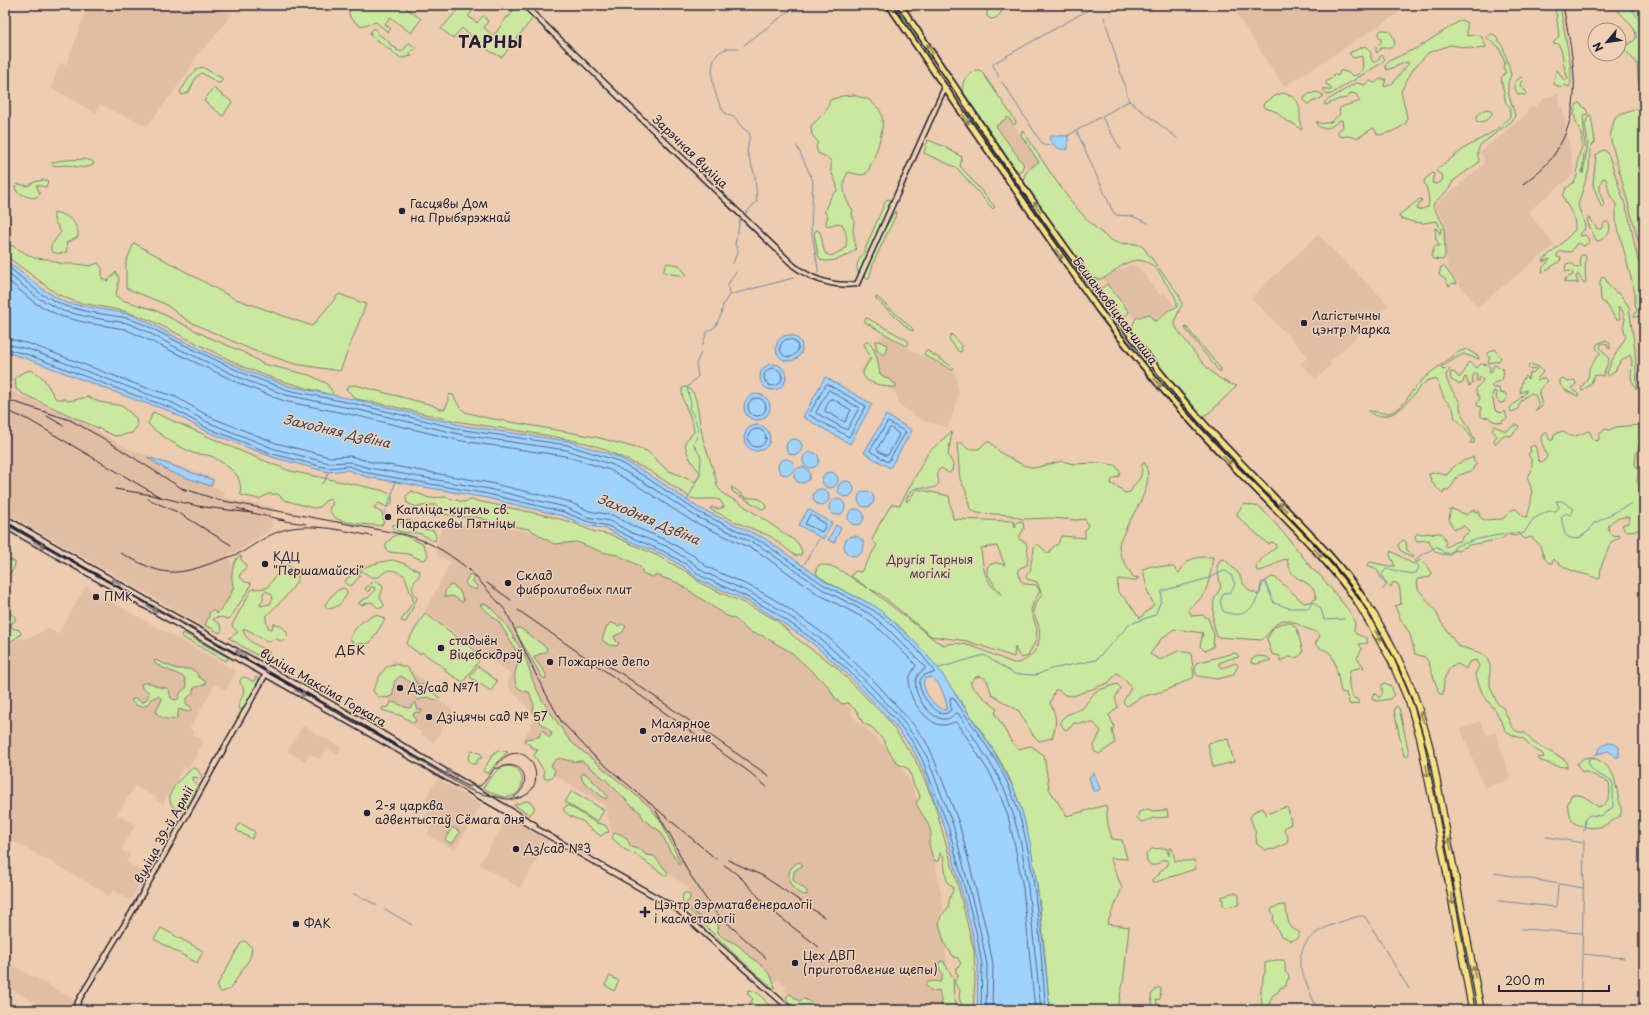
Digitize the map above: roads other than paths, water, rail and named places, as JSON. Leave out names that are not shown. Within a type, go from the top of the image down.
[{"type":"highway","points":[[1364,599],[1394,648],[1405,672],[1421,715],[1432,755],[1481,1010]]},
{"type":"highway","points":[[1358,603],[1391,660],[1410,706],[1420,738],[1472,1010]]},
{"type":"main road","name":"Зарэчная вуліца","points":[[524,5],[794,266],[814,279],[824,282],[847,286],[857,284],[945,87]]},
{"type":"main road","name":"Бешанковіцкая шаша","points":[[889,5],[1098,309],[1187,417],[1329,565],[1358,603]]},
{"type":"main road","name":"Бешанковіцкая шаша","points":[[900,5],[984,131],[1091,285],[1125,329],[1206,426],[1326,550],[1364,599]]},
{"type":"main road","name":"вуліца Максіма Горкага","points":[[5,518],[353,716],[601,863],[628,881]]},
{"type":"main road","name":"вуліца Максіма Горкага","points":[[5,526],[677,909],[791,1010]]},
{"type":"main road","name":"вуліца 39-й Арміі","points":[[74,1010],[135,906],[269,669]]},
{"type":"water","points":[[1051,136],[1068,136],[1068,149],[1060,149],[1055,146],[1049,138]]},
{"type":"water","name":"Заходняя Дзвіна","points":[[5,260],[44,290],[66,303],[129,314],[249,372],[289,386],[361,401],[465,426],[568,441],[616,456],[647,473],[699,508],[764,538],[826,582],[875,606],[920,647],[938,668],[993,750],[1014,789],[1022,811],[1030,842],[1037,886],[1050,1010],[977,1010],[978,965],[972,932],[945,828],[919,761],[909,744],[892,722],[846,673],[812,643],[774,617],[747,601],[699,580],[685,568],[662,554],[629,541],[607,529],[585,525],[563,516],[487,498],[367,477],[348,470],[328,472],[272,457],[203,430],[170,411],[5,352]],"holes":[[[931,677],[940,686],[944,695],[947,708],[946,710],[933,703],[925,688],[924,679]]]},
{"type":"water","points":[[789,335],[798,339],[802,348],[798,357],[789,361],[780,357],[776,348],[780,339]]},
{"type":"water","points":[[773,364],[782,368],[786,377],[782,386],[773,390],[764,386],[760,377],[764,368]]},
{"type":"water","points":[[825,377],[872,404],[850,444],[803,417]]},
{"type":"water","points":[[757,394],[766,398],[770,407],[766,416],[757,420],[748,416],[744,407],[748,398]]},
{"type":"water","points":[[886,415],[912,430],[890,468],[864,453]]},
{"type":"water","points":[[757,425],[766,429],[770,438],[766,447],[757,451],[748,447],[744,438],[748,429]]},
{"type":"water","points":[[794,439],[800,441],[802,447],[800,453],[794,455],[788,453],[786,447],[788,441]]},
{"type":"water","points":[[811,452],[818,457],[819,460],[814,467],[811,468],[804,463],[803,460],[808,453]]},
{"type":"water","points":[[148,457],[213,480],[211,486],[170,472]]},
{"type":"water","points":[[786,459],[793,464],[794,467],[789,474],[786,475],[779,470],[778,467],[783,460]]},
{"type":"water","points":[[802,467],[809,472],[810,475],[805,482],[802,483],[795,478],[794,475],[799,468]]},
{"type":"water","points":[[830,472],[837,477],[838,480],[833,487],[830,488],[823,483],[822,480],[827,473]]},
{"type":"water","points":[[846,481],[853,486],[854,489],[849,496],[846,497],[839,492],[838,489],[843,482]]},
{"type":"water","points":[[818,489],[824,489],[829,494],[827,503],[824,505],[818,505],[813,500],[813,494]]},
{"type":"water","points":[[863,491],[869,491],[874,496],[872,505],[869,507],[863,507],[858,502],[858,496]]},
{"type":"water","points":[[834,499],[840,499],[845,504],[843,513],[840,515],[834,515],[829,510],[829,504]]},
{"type":"water","points":[[808,509],[832,523],[823,539],[799,525]]},
{"type":"water","points":[[853,509],[859,509],[864,514],[862,523],[859,525],[853,525],[848,520],[848,514]]},
{"type":"water","points":[[836,525],[841,528],[834,543],[828,540]]},
{"type":"water","points":[[854,536],[861,539],[864,546],[861,553],[854,556],[847,553],[844,546],[847,539]]},
{"type":"water","points":[[1609,743],[1615,744],[1619,747],[1619,757],[1616,757],[1608,751],[1597,754],[1602,747]]},
{"type":"water","points":[[1094,773],[1100,789],[1098,791],[1093,791],[1089,777]]},
{"type":"waterway","points":[[744,45],[797,5]]},
{"type":"waterway","points":[[999,77],[993,65],[994,63],[1097,5]]},
{"type":"waterway","points":[[1630,5],[1644,29]]},
{"type":"waterway","points":[[1104,17],[1129,101]]},
{"type":"waterway","points":[[738,48],[727,49],[719,53],[714,60],[712,78],[717,98],[725,113],[735,118],[750,134],[747,151],[755,176],[757,201],[745,214]]},
{"type":"waterway","points":[[1002,82],[1043,145],[1046,146],[1051,144]]},
{"type":"waterway","points":[[1067,136],[1129,101],[1177,138]]},
{"type":"waterway","points":[[1102,117],[1121,150]]},
{"type":"waterway","points":[[1077,132],[1113,212],[1117,215],[1132,216],[1148,223]]},
{"type":"waterway","points":[[797,146],[813,181],[811,228],[818,273]]},
{"type":"waterway","points":[[733,263],[738,251],[735,244],[740,220]]},
{"type":"waterway","points":[[702,346],[707,332],[715,327],[721,315],[723,305],[729,295],[728,284],[736,272]]},
{"type":"waterway","points":[[729,295],[797,277]]},
{"type":"waterway","points":[[687,501],[700,474],[701,457],[693,443],[696,439],[698,430],[696,421],[689,408],[691,403],[687,388],[698,376],[696,364],[701,352]]},
{"type":"waterway","points":[[321,484],[325,481],[328,472]]},
{"type":"waterway","points":[[387,508],[395,481]]},
{"type":"waterway","points":[[1383,589],[1386,586],[1382,574],[1386,569],[1416,573],[1419,567],[1415,561],[1420,556],[1437,546],[1444,553],[1450,553],[1456,546],[1478,539],[1505,534],[1515,536],[1524,533],[1533,519],[1549,511],[1556,511],[1559,507],[1556,501],[1562,501],[1574,509],[1569,515],[1566,513],[1561,517],[1565,534],[1574,539],[1579,538],[1589,531],[1593,524],[1632,503]]},
{"type":"waterway","points":[[384,514],[386,510]]},
{"type":"waterway","points":[[803,566],[820,537]]},
{"type":"waterway","points":[[939,668],[984,655],[1014,674],[1036,675],[1051,669],[1096,660],[1130,624],[1155,615],[1161,601],[1162,591],[1209,578],[1224,571],[1231,575],[1235,584],[1231,592],[1224,593],[1220,601],[1223,611],[1231,614],[1245,613],[1254,604],[1260,591],[1261,583],[1265,581],[1274,603],[1289,608],[1309,608],[1313,602],[1321,609],[1324,620],[1344,619]]},
{"type":"waterway","points":[[1584,831],[1585,819],[1590,815],[1601,816],[1613,807],[1613,784],[1611,780],[1593,771],[1589,764],[1588,760],[1597,754]]},
{"type":"waterway","points":[[1547,837],[1584,843]]},
{"type":"waterway","points":[[1580,1010],[1584,840]]},
{"type":"waterway","points":[[1495,873],[1583,888]]},
{"type":"waterway","points":[[1499,901],[1556,907],[1558,886]]},
{"type":"waterway","points":[[354,894],[377,905]]},
{"type":"waterway","points":[[385,909],[412,925]]},
{"type":"waterway","points":[[1317,1010],[1300,967],[1301,955],[1305,945],[1311,937],[1319,931],[1359,916],[1366,918],[1409,989]]},
{"type":"waterway","points":[[1522,929],[1581,933]]},
{"type":"waterway","points":[[1583,954],[1624,958]]},
{"type":"tram line","points":[[5,522],[339,711],[467,786],[480,786],[484,783],[500,761],[508,755],[518,753],[526,756],[532,763],[535,771],[535,781],[532,789],[525,796],[506,799],[466,788],[277,678],[5,524]]},
{"type":"tram line","points":[[496,769],[505,766],[513,766],[519,768],[523,773],[525,779],[524,785],[514,797]]},
{"type":"railway","points":[[1523,184],[1551,159],[1562,140],[1569,122],[1573,103],[1574,84],[1573,65],[1563,5]]},
{"type":"railway","points":[[5,399],[70,420],[101,437],[186,491]]},
{"type":"railway","points":[[5,410],[29,420],[160,497]]},
{"type":"railway","points":[[47,416],[64,426]]},
{"type":"railway","points":[[182,488],[218,500],[407,535],[442,550],[472,572]]},
{"type":"railway","points":[[115,489],[152,495],[197,506],[252,513],[284,520]]},
{"type":"railway","points":[[148,499],[179,513],[231,545]]},
{"type":"railway","points":[[237,508],[252,513]]},
{"type":"railway","points":[[278,520],[306,524]]},
{"type":"railway","points":[[120,553],[155,569],[164,572],[174,572],[197,568],[244,551],[270,535],[287,529],[298,527],[319,527],[372,536]]},
{"type":"railway","points":[[469,569],[506,611],[539,681],[561,721],[593,755],[716,859]]},
{"type":"railway","points":[[487,583],[511,600]]},
{"type":"railway","points":[[518,610],[748,771],[767,787]]},
{"type":"railway","points":[[606,665],[622,674],[769,776]]},
{"type":"railway","points":[[656,811],[672,838],[687,870],[714,911],[766,958]]},
{"type":"railway","points":[[728,860],[763,876],[824,917]]},
{"type":"railway","points":[[724,865],[741,878],[771,910],[819,947]]},
{"type":"place","name":"Гасцявы Дом на Прыбярэжнай","points":[[402,211]]},
{"type":"place","name":"Лагістычны цэнтр Марка","points":[[1304,323]]},
{"type":"place","name":"Капліца-купель св. Параскевы Пятніцы","points":[[388,517]]},
{"type":"place","name":"КДЦ \"Першамайскі\"","points":[[265,564]]},
{"type":"place","name":"Склад фибролитовых плит","points":[[508,583]]},
{"type":"place","name":"ПМК","points":[[96,597]]},
{"type":"place","name":"стадыён Віцебскдрэў","points":[[441,648]]},
{"type":"place","name":"Пожарное депо","points":[[550,662]]},
{"type":"place","name":"Дз/сад №71","points":[[400,688]]},
{"type":"place","name":"Дзіцячы сад № 57","points":[[429,717]]},
{"type":"place","name":"Малярное отделение","points":[[643,731]]},
{"type":"place","name":"2-я царква адвентыстаў Сёмага дня","points":[[367,813]]},
{"type":"place","name":"Дз/сад №3","points":[[516,849]]},
{"type":"place","name":"Цэнтр дэрматавенералогіі і касметалогіі","points":[[645,912]]},
{"type":"place","name":"ФАК","points":[[296,924]]},
{"type":"place","name":"Цех ДВП (приготовление щепы)","points":[[795,963]]},
{"type":"district","name":"ТАРНЫ","points":[[491,42]]},
{"type":"district","name":"ДБК","points":[[351,650]]},
{"type":"park label","name":"Другія Тарныя могілкі","points":[[930,567]]}]
